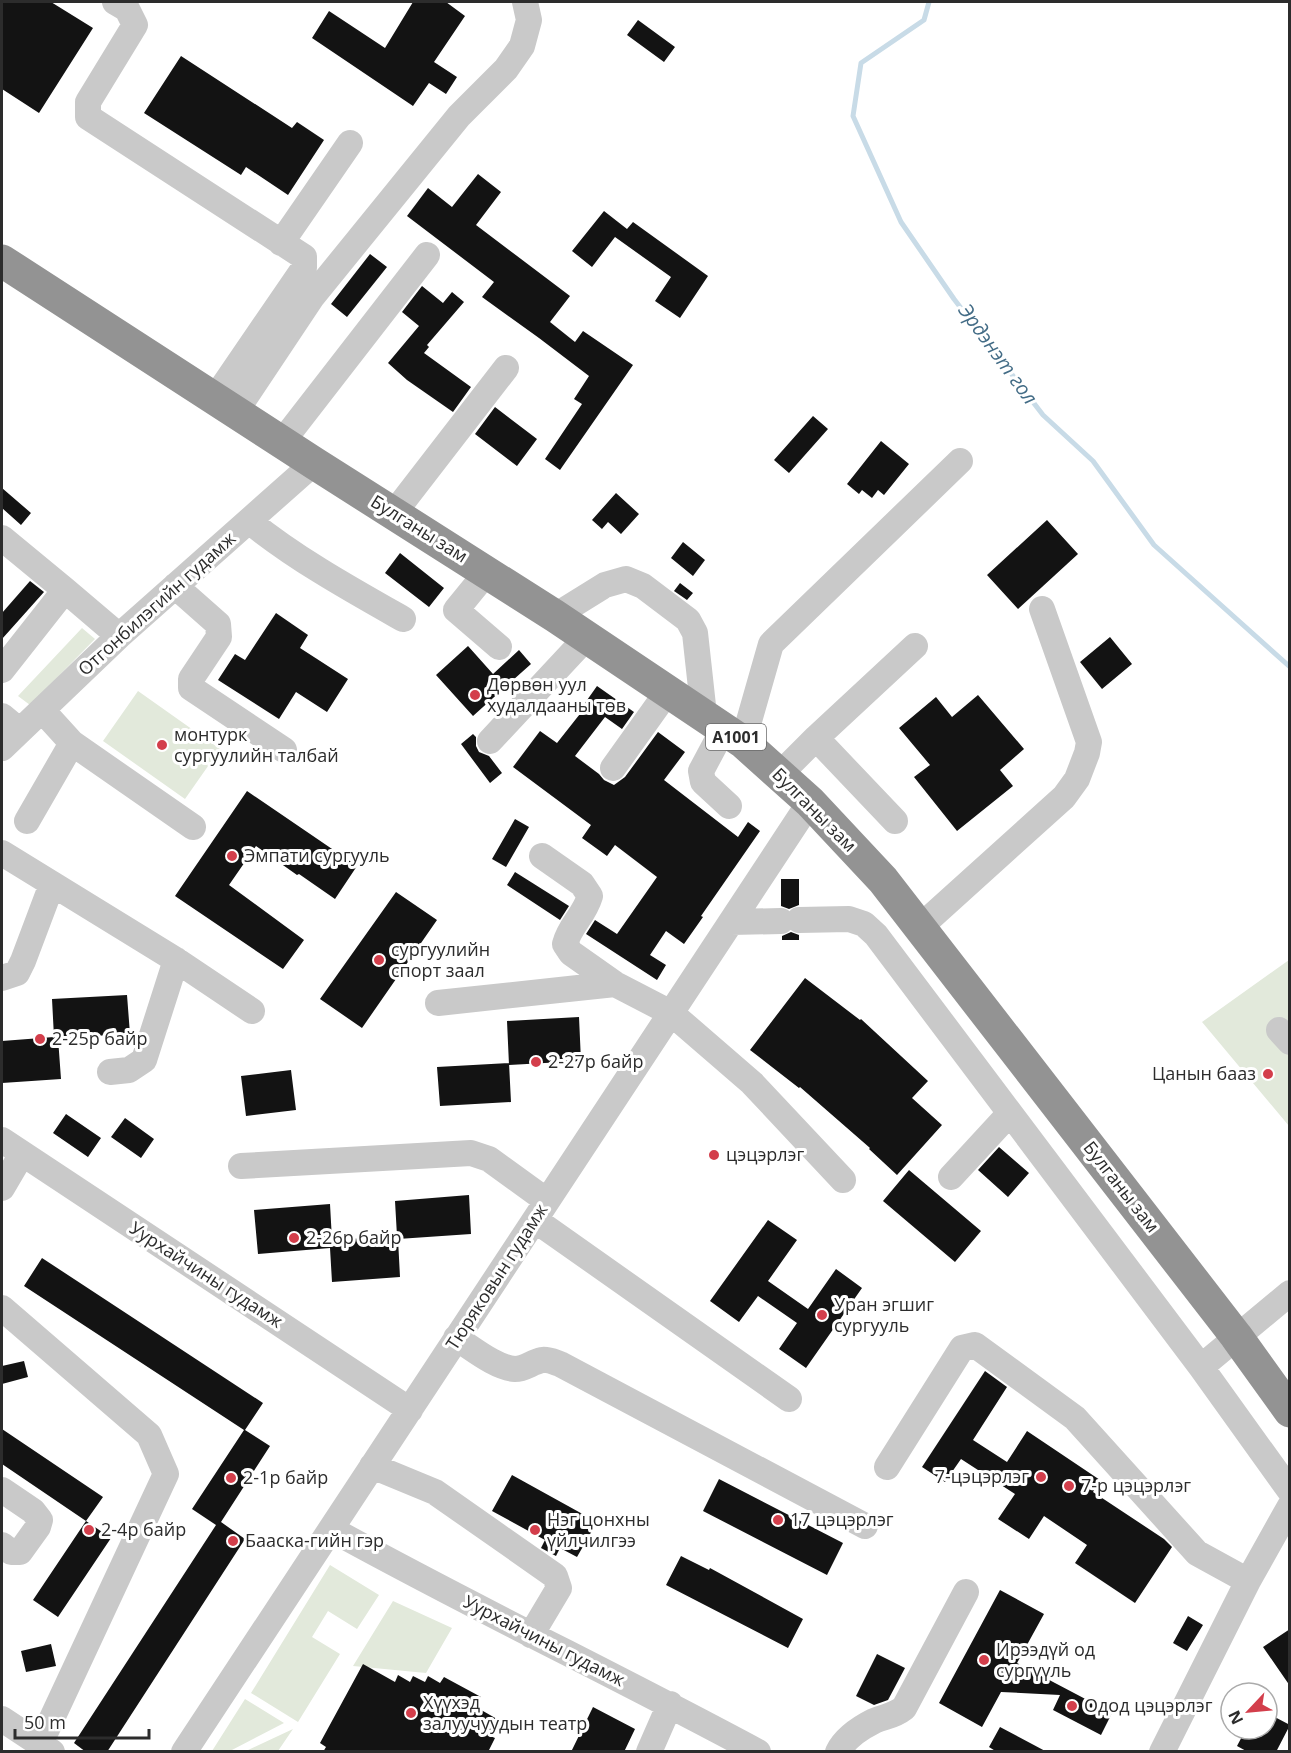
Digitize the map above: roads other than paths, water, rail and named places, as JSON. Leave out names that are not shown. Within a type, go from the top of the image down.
[{"type":"highway","name":"Булганы зам","points":[[2,261],[587,637],[724,728],[780,774],[810,802],[883,880],[1236,1336],[1290,1411]]},
{"type":"street","points":[[115,2],[127,9],[135,25],[88,102],[88,117],[304,257],[304,268],[226,405]]},
{"type":"street","points":[[226,405],[459,116],[506,69],[522,46],[529,20],[525,2]]},
{"type":"street","points":[[281,243],[350,143]]},
{"type":"street","points":[[282,442],[427,255]]},
{"type":"street","points":[[394,513],[506,368]]},
{"type":"street","points":[[729,806],[704,782],[701,771],[771,644],[960,461]]},
{"type":"street","name":"Отгонбилэгийн гудамж","points":[[8,731],[42,710],[119,636],[314,463]]},
{"type":"street","points":[[249,521],[328,576],[403,619]]},
{"type":"street","points":[[5,548],[65,590],[119,636]]},
{"type":"street","points":[[487,572],[456,610],[499,647]]},
{"type":"street","points":[[555,616],[606,585],[626,579],[643,586],[688,620],[695,633],[724,728]]},
{"type":"street","points":[[176,586],[218,624],[219,637],[191,679],[191,688],[284,750]]},
{"type":"street","points":[[2,670],[65,590]]},
{"type":"street","points":[[920,927],[1064,797],[1077,779],[1083,765],[1089,742],[1042,609]]},
{"type":"street","points":[[490,741],[587,637]]},
{"type":"street","points":[[780,774],[915,646]]},
{"type":"street","points":[[613,768],[668,691]]},
{"type":"street","points":[[42,710],[72,743],[193,827]]},
{"type":"street","points":[[816,738],[895,821]]},
{"type":"street","points":[[27,821],[72,743]]},
{"type":"street","name":"Тюряковын гудамж","points":[[184,1752],[810,802]]},
{"type":"street","points":[[2,853],[176,960],[252,1011]]},
{"type":"street","points":[[542,856],[582,884],[590,896],[586,909],[568,933],[566,944],[571,953],[615,984],[671,1013],[752,1083],[843,1180]]},
{"type":"street","points":[[2,978],[17,973],[52,884]]},
{"type":"street","points":[[731,922],[849,919],[864,924],[876,935],[1201,1367],[1290,1491]]},
{"type":"street","points":[[110,1072],[129,1070],[144,1060],[176,960]]},
{"type":"street","points":[[909,978],[949,965]]},
{"type":"street","points":[[927,1002],[949,965]]},
{"type":"street","points":[[438,1003],[615,984]]},
{"type":"street","points":[[951,1177],[1010,1113]]},
{"type":"street","points":[[2,1188],[12,1147]]},
{"type":"street","name":"Уурхайчины гудамж","points":[[12,1147],[410,1410]]},
{"type":"street","points":[[241,1166],[471,1153],[489,1159],[541,1210],[789,1399]]},
{"type":"street","points":[[1201,1367],[1290,1293]]},
{"type":"street","points":[[2,1308],[149,1435],[166,1474],[46,1748],[2,1719]]},
{"type":"street","points":[[456,1338],[502,1366],[522,1368],[542,1360],[560,1364],[865,1526]]},
{"type":"street","points":[[887,1467],[962,1348],[975,1345],[1075,1418],[1197,1553],[1248,1581]]},
{"type":"street","points":[[372,1466],[435,1492],[555,1576],[559,1588],[531,1635]]},
{"type":"street","points":[[2,1490],[33,1511],[40,1520],[38,1527],[20,1552],[11,1552],[2,1545]]},
{"type":"street","points":[[1161,1752],[1248,1581],[1282,1542],[1290,1506]]},
{"type":"street","name":"Уурхайчины гудамж","points":[[331,1529],[405,1570],[670,1704],[758,1752]]},
{"type":"street","points":[[838,1752],[849,1737],[873,1722],[895,1715],[904,1708],[966,1592]]},
{"type":"street","points":[[649,1752],[670,1704]]},
{"type":"waterway","name":"Эрдэнэт гол","points":[[929,2],[924,20],[861,63],[853,116],[901,222],[954,299],[1043,415],[1093,461],[1154,545],[1290,667]]},
{"type":"place","name":"Дөрвөн уул худалдааны төв","points":[[475,695]]},
{"type":"place","name":"монтурк сургуулийн талбай","points":[[162,745]]},
{"type":"place","name":"Эмпати сургууль","points":[[232,856]]},
{"type":"place","name":"сургуулийн спорт заал","points":[[379,960]]},
{"type":"place","name":"2-25р байр","points":[[40,1039]]},
{"type":"place","name":"2-27р байр","points":[[536,1062]]},
{"type":"place","name":"Цанын бааз","points":[[1268,1074]]},
{"type":"place","name":"цэцэрлэг","points":[[714,1155]]},
{"type":"place","name":"2-26р байр","points":[[294,1238]]},
{"type":"place","name":"Уран эгшиг сургууль","points":[[822,1315]]},
{"type":"place","name":"7-цэцэрлэг","points":[[1041,1477]]},
{"type":"place","name":"2-1р байр","points":[[231,1478]]},
{"type":"place","name":"7-р цэцэрлэг","points":[[1069,1486]]},
{"type":"place","name":"17 цэцэрлэг","points":[[778,1520]]},
{"type":"place","name":"2-4р байр","points":[[89,1530]]},
{"type":"place","name":"Нэг цонхны үйлчилгээ","points":[[535,1530]]},
{"type":"place","name":"Бааска-гийн гэр","points":[[233,1541]]},
{"type":"place","name":"Ирээдүй од сургүүль","points":[[984,1660]]},
{"type":"place","name":"Одод цэцэрлэг","points":[[1072,1706]]},
{"type":"place","name":"Хүүхэд залуучуудын театр","points":[[411,1713]]}]
